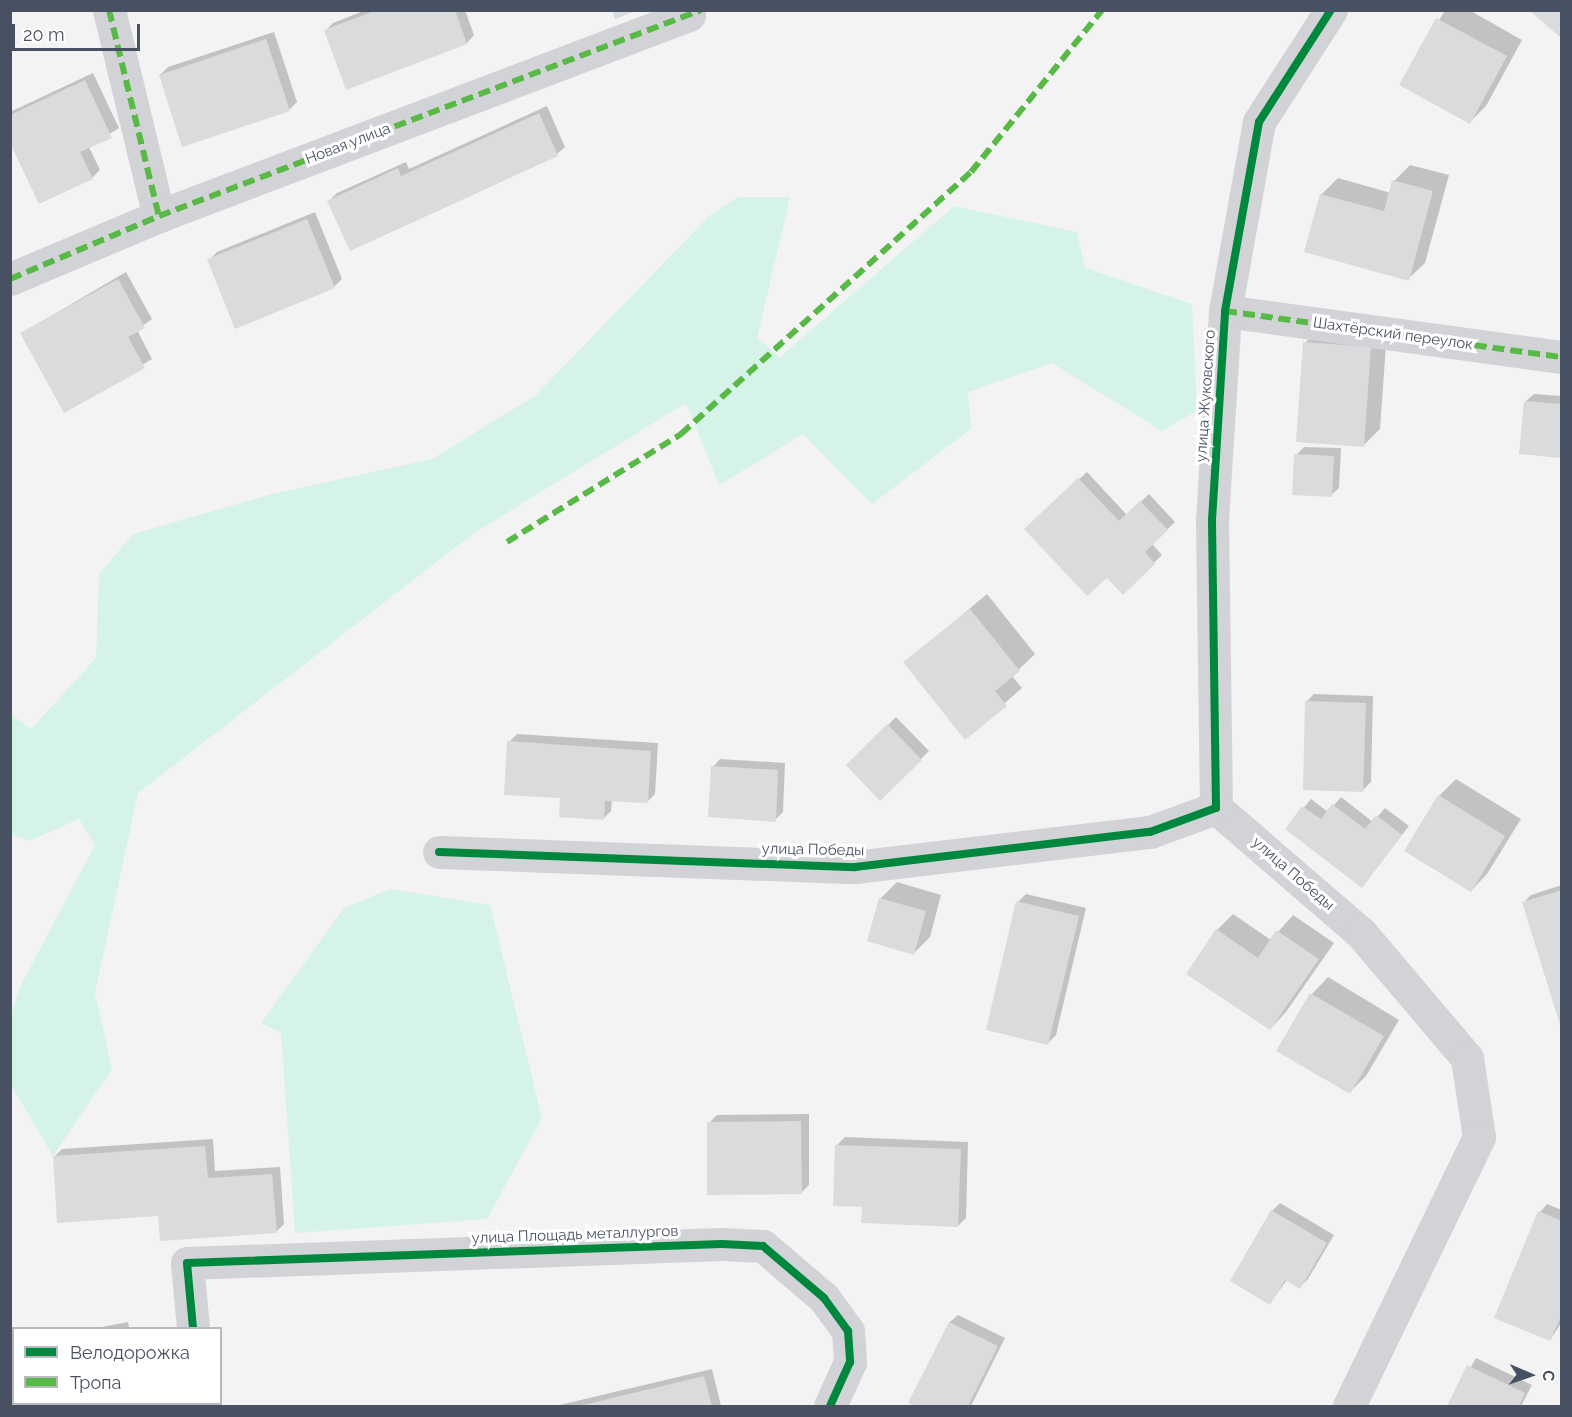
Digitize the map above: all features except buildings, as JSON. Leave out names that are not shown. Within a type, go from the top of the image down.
[{"type":"street","points":[[109,10],[159,216]]},
{"type":"street","name":"улица Жуковского","points":[[1216,807],[1212,520],[1225,311],[1259,122],[1331,10]]},
{"type":"street","name":"Новая улица","points":[[10,279],[159,216],[688,15]]},
{"type":"street","name":"Шахтёрский переулок","points":[[1225,311],[1562,357]]},
{"type":"street","name":"улица Победы","points":[[439,852],[855,867],[1150,832],[1216,807],[1361,933],[1467,1058],[1479,1137],[1349,1407]]},
{"type":"street","name":"улица Площадь металлургов","points":[[193,1327],[187,1263],[722,1244],[763,1246],[824,1298],[848,1331],[850,1362],[830,1407]]},
{"type":"green space","points":[[738,197],[790,197],[757,338],[780,357],[954,206],[1077,232],[1085,268],[1192,304],[1197,411],[1162,431],[1052,363],[968,392],[971,429],[872,504],[803,434],[719,485],[686,403],[474,533],[138,793],[95,993],[112,1069],[53,1156],[11,1085],[11,1016],[20,987],[95,845],[79,819],[30,841],[11,834],[11,714],[31,729],[96,658],[99,574],[133,534],[272,494],[432,459],[535,396],[709,216]]},
{"type":"green space","points":[[390,889],[490,905],[542,1118],[487,1219],[295,1233],[281,1033],[261,1023],[344,908]]},
{"type":"marked path","points":[[109,10],[159,216]]},
{"type":"marked path","points":[[10,279],[159,216],[701,10]]},
{"type":"marked path","points":[[507,542],[681,434],[971,172],[1102,10]]},
{"type":"marked path","points":[[1225,311],[1562,357]]},
{"type":"cycle path","points":[[439,852],[855,867],[1150,832],[1216,808],[1212,520],[1225,311],[1259,122],[1331,10]]},
{"type":"cycle path","points":[[193,1327],[187,1263],[722,1244],[763,1246],[824,1298],[848,1331],[850,1362],[830,1406]]}]
